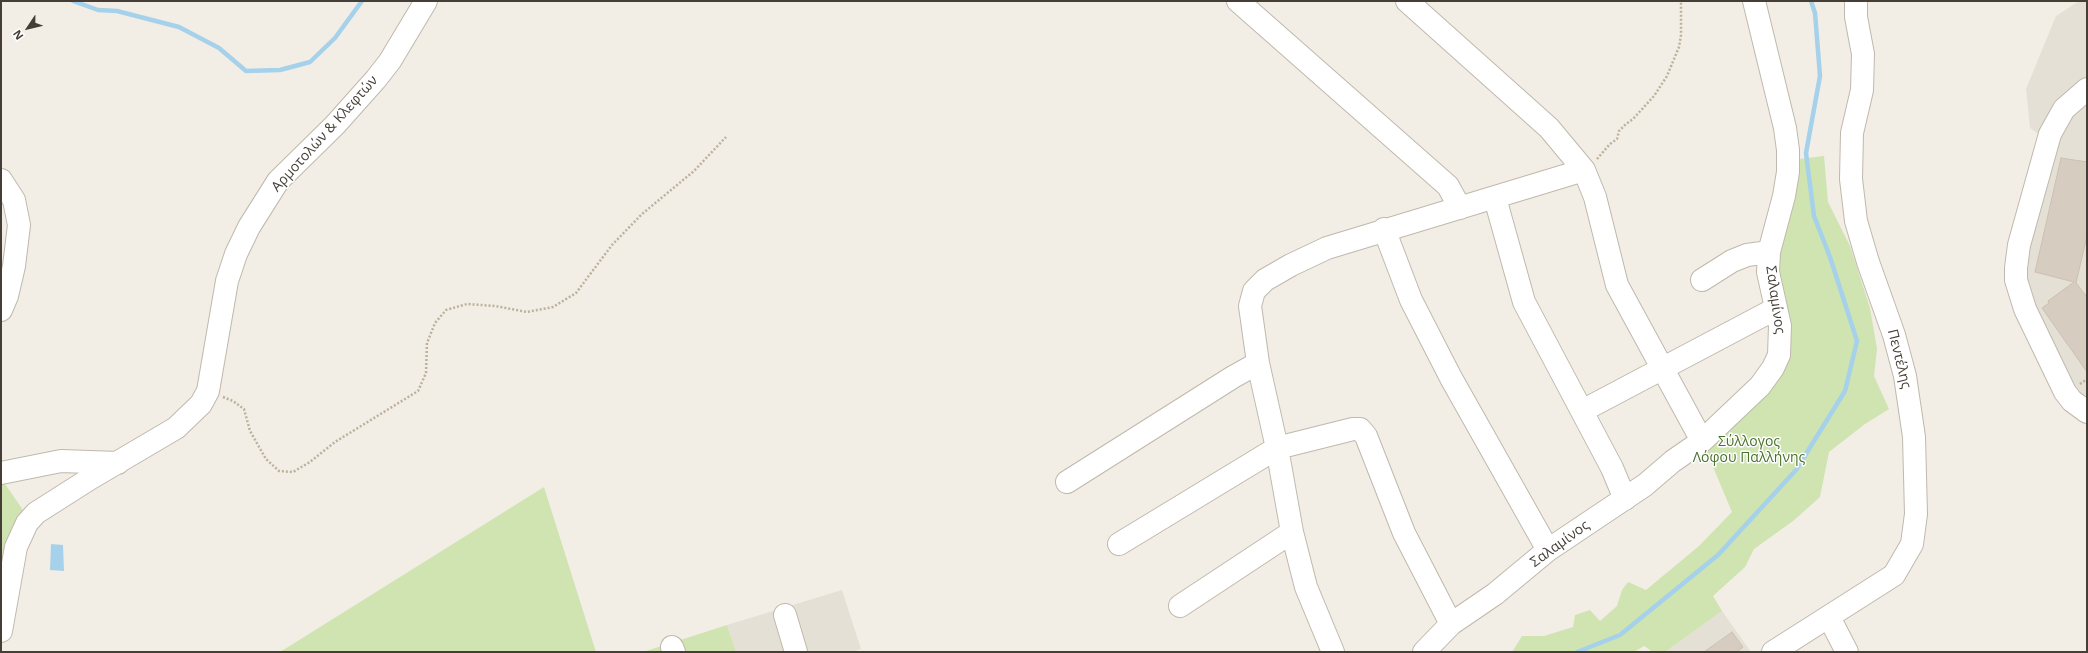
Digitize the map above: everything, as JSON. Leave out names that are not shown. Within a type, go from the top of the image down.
[{"type":"street","name":"Αρμοτολών & Κλεφτών","points":[[1,631],[16,547],[27,523],[36,513],[91,478],[176,428],[201,404],[208,391],[227,281],[236,254],[249,227],[278,181],[335,125],[376,79],[390,61],[426,1]]},
{"type":"street","points":[[1238,1],[1448,186],[1460,208]]},
{"type":"street","points":[[1407,1],[1549,128],[1584,170],[1595,197],[1617,285],[1661,369],[1702,442]]},
{"type":"street","name":"Σαλαμίνος","points":[[1424,652],[1451,624],[1495,594],[1548,550],[1625,499],[1673,461],[1702,442],[1760,386],[1773,368],[1779,355],[1781,342],[1780,326],[1768,272],[1770,252],[1784,196],[1788,172],[1788,150],[1785,128],[1754,1]]},
{"type":"street","name":"Πεντέλης","points":[[1773,652],[1795,646],[1829,617],[1894,575],[1912,544],[1916,514],[1914,437],[1905,376],[1894,335],[1868,262],[1856,221],[1851,179],[1852,134],[1862,90],[1863,54],[1856,17],[1856,1]]},
{"type":"street","points":[[2087,89],[2064,109],[2050,134],[2019,245],[2016,268],[2016,280],[2025,309],[2065,392],[2072,401],[2087,412]]},
{"type":"street","points":[[1333,652],[1306,587],[1292,532],[1277,448],[1258,363],[1250,306],[1254,291],[1265,280],[1309,256],[1384,229],[1494,198],[1584,170]]},
{"type":"street","points":[[1,180],[14,200],[19,225],[14,266],[7,296],[1,310]]},
{"type":"street","points":[[1494,198],[1524,302],[1612,468],[1625,499]]},
{"type":"street","points":[[1384,229],[1412,300],[1451,378],[1548,550]]},
{"type":"street","points":[[1702,280],[1732,261],[1747,255],[1770,252]]},
{"type":"street","points":[[1582,411],[1776,309]]},
{"type":"street","points":[[1067,482],[1258,363]]},
{"type":"street","points":[[1119,544],[1277,448],[1352,429],[1360,429],[1366,436],[1404,533],[1451,624]]},
{"type":"street","points":[[1,473],[61,461],[118,463]]},
{"type":"street","points":[[1180,606],[1292,532]]},
{"type":"street","points":[[785,614],[796,652]]},
{"type":"street","points":[[1829,617],[1847,652]]},
{"type":"path","points":[[1584,170],[1617,139],[1619,131],[1654,96],[1668,76],[1679,47],[1681,35],[1681,1]]},
{"type":"path","points":[[208,391],[233,401],[244,409],[250,430],[266,459],[279,471],[293,472],[310,462],[335,442],[418,391],[426,373],[427,343],[434,323],[446,310],[467,304],[495,306],[527,312],[553,307],[576,293],[612,245],[642,214],[694,171],[726,137]]},
{"type":"shaded area","points":[[2079,1],[2087,1],[2087,405],[2074,394],[2023,284],[2033,221],[2053,144],[2030,128],[2026,89],[2056,16]]},
{"type":"shaded area","points":[[842,590],[861,649],[852,652],[736,652],[727,625]]},
{"type":"shaded area","points":[[1722,611],[1751,652],[1665,652]]},
{"type":"green space","name":"Σύλλογος Λόφου Παλλήνης","points":[[1824,156],[1828,202],[1850,246],[1870,308],[1877,349],[1874,376],[1889,409],[1865,424],[1829,452],[1820,497],[1793,521],[1754,549],[1745,567],[1713,596],[1722,611],[1665,652],[1653,652],[1644,646],[1634,652],[1512,652],[1522,636],[1544,636],[1573,627],[1575,615],[1590,610],[1600,621],[1617,606],[1622,590],[1628,582],[1646,590],[1699,546],[1732,512],[1705,448],[1765,392],[1775,272],[1791,160]]},
{"type":"green space","points":[[1,478],[25,513],[1,598]]},
{"type":"green space","points":[[544,487],[596,652],[280,652]]},
{"type":"green space","points":[[727,625],[736,652],[643,652]]},
{"type":"water","points":[[51,544],[63,545],[64,571],[50,570]]},
{"type":"building","points":[[2061,158],[2087,162],[2087,236],[2076,283],[2087,297],[2087,372],[2042,308],[2049,303],[2048,301],[2074,282],[2035,272]]},
{"type":"building","points":[[1732,632],[1743,647],[1737,652],[1704,652]]},
{"type":"waterway","points":[[73,1],[98,10],[117,11],[179,27],[219,48],[246,71],[280,70],[310,62],[335,38],[362,1]]},
{"type":"waterway","points":[[1577,652],[1620,635],[1718,555],[1796,470],[1845,391],[1857,341],[1830,257],[1814,216],[1806,153],[1820,76],[1815,13],[1811,1]]}]
